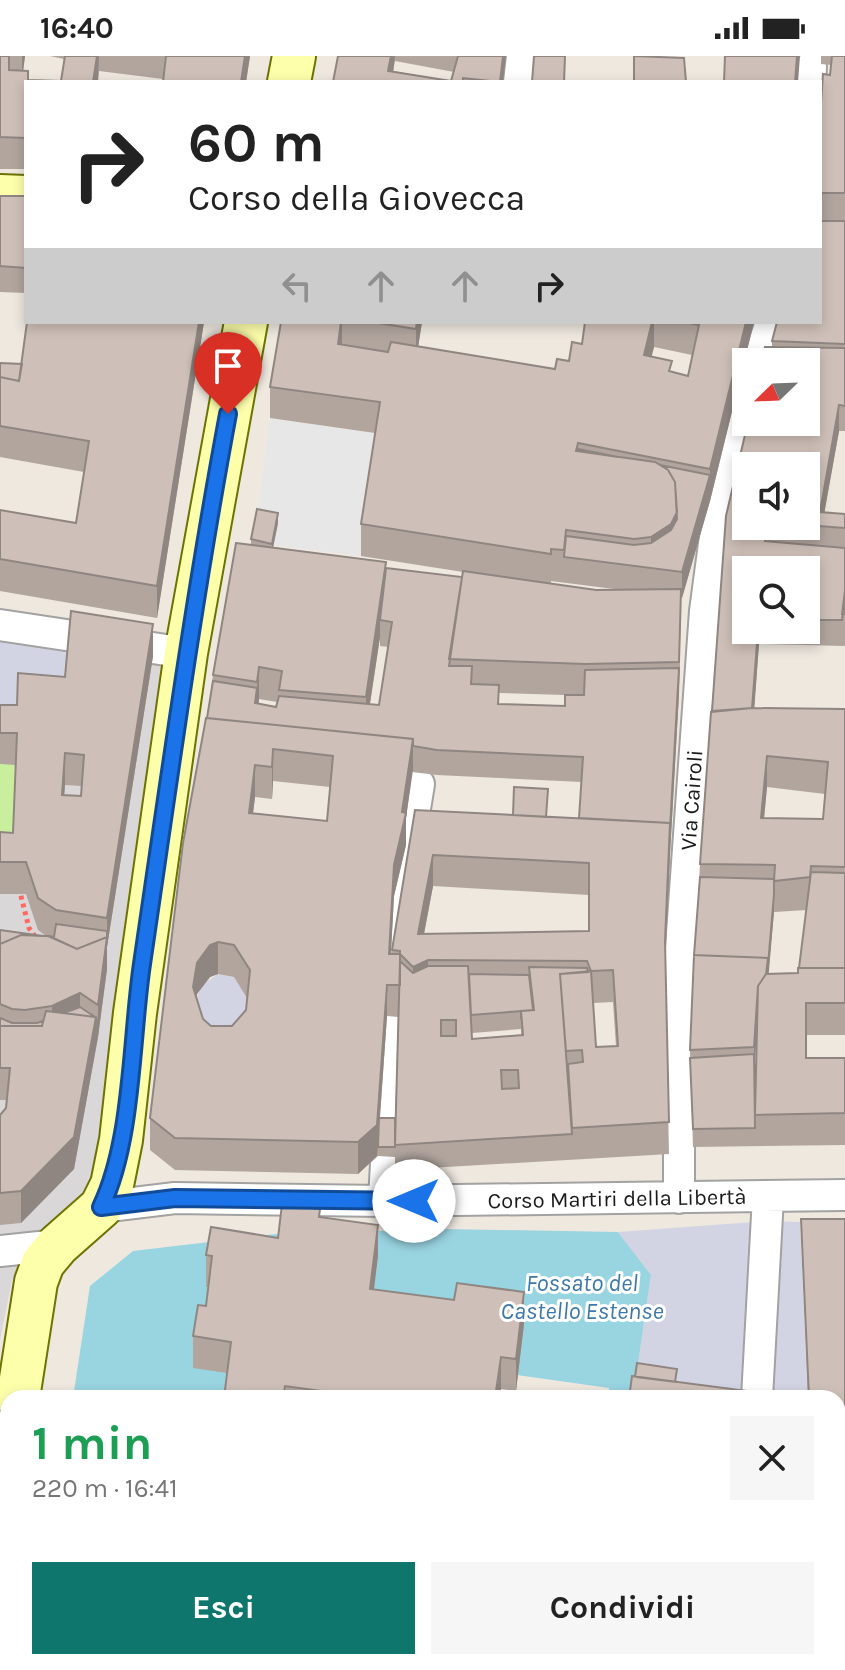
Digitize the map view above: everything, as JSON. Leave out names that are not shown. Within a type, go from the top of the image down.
[{"type":"street","points":[[289,80],[294,56]]},
{"type":"street","points":[[519,80],[522,56]]},
{"type":"street","points":[[0,196],[24,197]]},
{"type":"street","points":[[19,1390],[36,1282],[43,1263],[58,1245],[101,1207],[112,1185],[121,1140],[135,1013],[186,653],[219,554],[246,324]]},
{"type":"street","points":[[763,348],[770,324]]},
{"type":"street","name":"Via Cairoli","points":[[679,1198],[679,975],[705,611],[716,529],[739,436]]},
{"type":"street","points":[[674,607],[705,611]]},
{"type":"street","points":[[0,625],[186,653]]},
{"type":"street","points":[[384,1201],[400,901],[419,784]]},
{"type":"street","name":"Corso Martiri della Libertà","points":[[101,1207],[143,1199],[189,1197],[384,1201],[845,1195]]},
{"type":"street","points":[[757,1390],[768,1197]]},
{"type":"street","points":[[0,1251],[58,1245]]},
{"type":"path","points":[[19,879],[29,928],[39,942],[47,946]]},
{"type":"shaded area","points":[[270,418],[380,434],[361,556],[273,545],[257,518]]},
{"type":"shaded area","points":[[0,625],[72,636],[65,708],[0,737]]},
{"type":"shaded area","points":[[0,636],[168,637],[91,1189],[35,1242],[12,1280],[0,1340]]},
{"type":"shaded area","points":[[218,974],[234,977],[248,993],[251,1015],[222,1059],[194,1004],[202,985]]},
{"type":"shaded area","points":[[766,1221],[800,1222],[808,1390],[634,1390],[651,1275],[618,1232]]},
{"type":"green space","points":[[0,764],[17,765],[13,864],[0,864]]},
{"type":"water","name":"Fossato del Castello Estense","points":[[443,1229],[618,1232],[651,1275],[634,1390],[609,1390],[517,1375],[370,1321],[378,1257],[207,1287],[212,1288],[231,1373],[229,1390],[74,1390],[90,1286],[133,1251],[276,1234]]},
{"type":"building","points":[[0,56],[9,56],[9,70],[28,71],[28,80],[24,80],[24,138],[0,137]]},
{"type":"building","points":[[65,56],[97,56],[93,80],[61,80]]},
{"type":"building","points":[[166,56],[245,56],[241,80],[163,80]]},
{"type":"building","points":[[338,56],[391,56],[388,71],[445,80],[333,80]]},
{"type":"building","points":[[458,56],[503,56],[500,80],[451,80]]},
{"type":"building","points":[[534,56],[565,56],[564,80],[532,80]]},
{"type":"building","points":[[634,56],[684,58],[686,80],[634,80]]},
{"type":"building","points":[[725,56],[797,56],[795,80],[724,80]]},
{"type":"building","points":[[832,56],[845,56],[845,193],[822,193],[822,88],[823,74],[830,75]]},
{"type":"building","points":[[0,196],[24,196],[24,268],[0,266]]},
{"type":"building","points":[[822,221],[845,221],[845,344],[772,341],[776,324],[822,324]]},
{"type":"building","points":[[27,324],[199,324],[157,586],[0,559],[0,510],[76,523],[89,441],[0,426],[0,377],[19,381]]},
{"type":"building","points":[[281,324],[341,324],[338,344],[388,352],[391,342],[555,369],[557,359],[569,361],[572,342],[582,344],[585,324],[652,324],[644,355],[672,361],[669,371],[688,376],[699,325],[694,324],[746,324],[740,348],[732,348],[732,379],[710,469],[578,443],[576,451],[655,462],[668,470],[675,482],[677,512],[671,524],[651,537],[634,539],[566,530],[564,550],[551,549],[551,554],[361,524],[380,402],[270,387]]},
{"type":"building","points":[[385,324],[417,324],[416,329]]},
{"type":"building","points":[[765,347],[845,348],[845,406],[839,405],[820,512],[820,452],[741,452],[745,436],[820,436],[820,348]]},
{"type":"building","points":[[0,363],[22,364],[19,381],[0,377]]},
{"type":"building","points":[[578,449],[618,457],[577,451]]},
{"type":"building","points":[[660,465],[710,475],[682,572],[564,557],[566,536],[634,545],[651,543],[671,530],[677,519],[675,482],[668,470]]},
{"type":"building","points":[[732,490],[732,540],[845,548],[845,590],[842,620],[820,620],[820,556],[732,556],[732,644],[757,644],[752,708],[712,711],[726,516]]},
{"type":"building","points":[[257,509],[278,513],[272,544],[251,539]]},
{"type":"building","points":[[820,512],[845,514],[845,528],[820,526]]},
{"type":"building","points":[[236,543],[386,562],[366,697],[279,690],[282,671],[259,667],[257,682],[213,675]]},
{"type":"building","points":[[386,568],[462,577],[449,666],[472,666],[471,684],[499,685],[498,704],[565,706],[565,695],[584,695],[585,670],[679,668],[670,829],[670,823],[579,818],[583,757],[437,750],[413,746],[413,739],[207,718],[213,681],[257,688],[255,703],[276,707],[279,696],[379,705],[392,622],[380,620]]},
{"type":"building","points":[[463,571],[596,590],[681,589],[679,662],[585,664],[449,659]]},
{"type":"building","points":[[71,611],[153,624],[107,918],[56,910],[38,898],[26,862],[0,862],[0,832],[13,833],[17,733],[0,733],[0,705],[17,705],[18,673],[65,677]],"holes":[[[65,753],[84,755],[81,796],[62,795]]]},
{"type":"building","points":[[752,708],[845,709],[845,867],[811,866],[810,877],[774,881],[775,865],[700,864],[711,712]],"holes":[[[767,756],[828,762],[823,819],[761,818]]]},
{"type":"building","points":[[206,718],[413,739],[402,812],[406,813],[394,865],[389,954],[400,954],[400,985],[387,985],[377,1125],[358,1142],[175,1138],[150,1118],[183,843]],"holes":[[[273,749],[333,756],[327,821],[249,813],[255,765],[272,767]],[[218,942],[234,945],[250,970],[246,1010],[232,1026],[211,1026],[203,1019],[193,987],[197,963],[210,945]]]},
{"type":"building","points":[[514,787],[548,789],[546,817],[513,815]]},
{"type":"building","points":[[415,810],[670,823],[665,941],[669,1122],[572,1128],[568,1064],[583,1062],[582,1050],[566,1051],[560,974],[591,971],[587,961],[428,960],[413,967],[400,951],[392,950]],"holes":[[[433,855],[589,863],[589,931],[418,934]],[[613,970],[618,1046],[596,1047],[591,971]]]},
{"type":"building","points":[[811,872],[845,873],[845,968],[799,968]]},
{"type":"building","points":[[700,877],[774,879],[768,965],[768,958],[694,955]]},
{"type":"building","points":[[56,924],[107,931],[107,937],[77,949],[49,936],[54,937]]},
{"type":"building","points":[[0,930],[43,936],[21,935],[0,944]]},
{"type":"building","points":[[21,935],[48,936],[77,949],[107,937],[98,1005],[80,993],[52,1006],[25,1010],[0,1004],[0,944]]},
{"type":"building","points":[[694,955],[768,958],[766,974],[758,986],[754,1047],[690,1050]]},
{"type":"building","points":[[400,961],[413,973],[428,966],[468,966],[472,1039],[523,1035],[521,1011],[534,1010],[529,967],[587,968],[588,972],[560,974],[572,1134],[395,1145]],"holes":[[[441,1020],[456,1020],[456,1036],[441,1036]],[[501,1070],[518,1070],[519,1088],[502,1089]]]},
{"type":"building","points":[[798,968],[845,968],[845,1003],[806,1003],[806,1058],[845,1058],[845,1113],[755,1115],[758,986],[766,974],[798,973]]},
{"type":"building","points":[[469,974],[529,975],[533,1010],[471,1015]]},
{"type":"building","points":[[80,1007],[95,1017],[64,1013]]},
{"type":"building","points":[[46,1011],[96,1017],[74,1137],[21,1191],[0,1193],[0,1115],[6,1108],[10,1068],[0,1068],[0,1026],[42,1026]]},
{"type":"building","points":[[0,1018],[12,1023],[43,1021],[42,1026],[0,1026]]},
{"type":"building","points":[[754,1054],[755,1128],[693,1129],[690,1058]]},
{"type":"building","points":[[379,1118],[395,1118],[395,1147],[378,1147]]},
{"type":"building","points":[[282,1204],[320,1209],[319,1217],[378,1225],[370,1289],[454,1300],[457,1283],[524,1292],[516,1359],[501,1357],[496,1390],[315,1390],[285,1386],[284,1390],[225,1390],[231,1342],[193,1336],[198,1305],[206,1306],[212,1256],[206,1255],[211,1227],[278,1238]]},
{"type":"building","points":[[801,1219],[845,1219],[845,1390],[809,1390]]},
{"type":"building","points":[[637,1363],[677,1369],[675,1382],[635,1377]]},
{"type":"building","points":[[632,1376],[739,1390],[630,1390]]},
{"type":"route","points":[[228,414],[186,653],[135,1013],[121,1140],[112,1185],[101,1207],[143,1199],[217,1197],[414,1201]]}]
